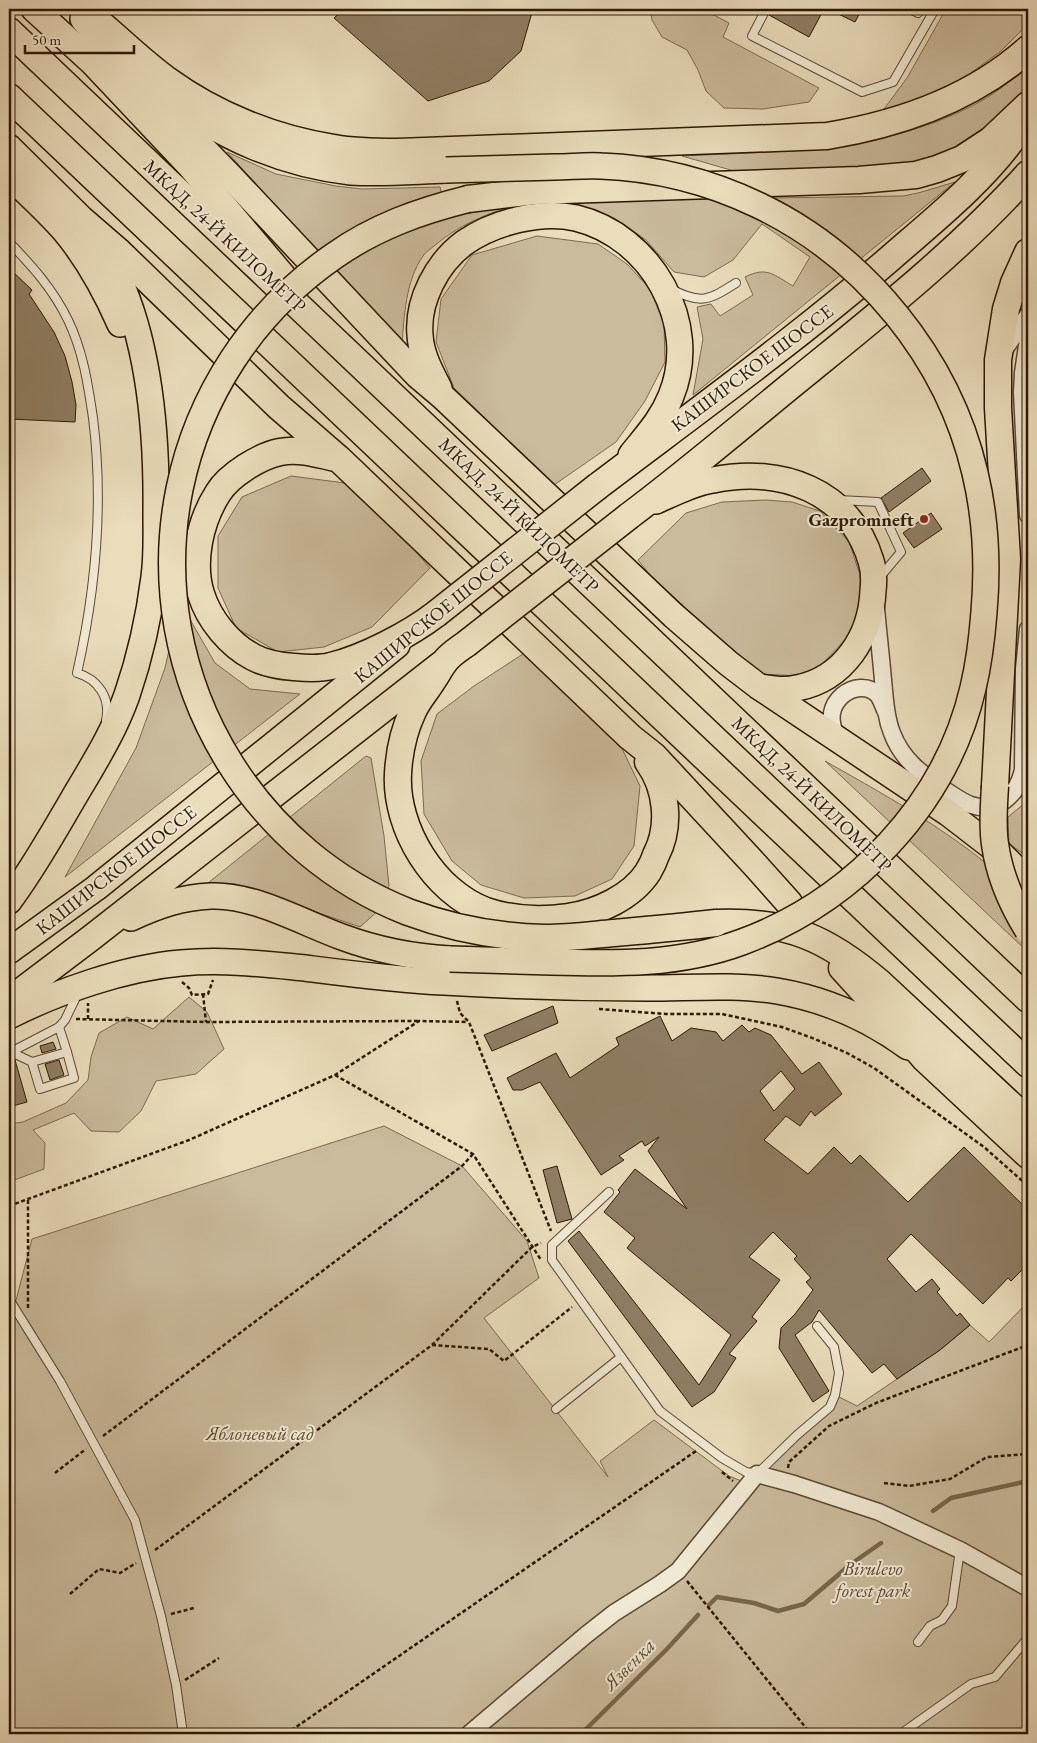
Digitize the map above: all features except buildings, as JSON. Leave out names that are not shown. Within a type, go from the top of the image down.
[{"type":"highway","points":[[79,11],[167,80],[199,101],[266,130],[301,141],[334,148],[368,152],[827,136],[884,125],[936,106],[993,75],[1028,49]]},
{"type":"highway","name":"МКАД, 24-Й КИЛОМЕТР","points":[[9,31],[1028,999]]},
{"type":"highway","points":[[9,97],[1028,1064]]},
{"type":"highway","points":[[1028,105],[991,140],[962,159],[916,175],[858,180],[535,191],[468,199],[436,207],[404,218],[369,234],[335,255],[300,282],[271,310],[241,348],[216,388],[198,426],[184,466],[175,511],[171,556],[174,603],[182,652],[196,697],[216,741],[245,787],[275,823],[314,859],[360,889],[407,911],[458,927],[503,935],[545,938],[582,936],[738,922],[765,924],[800,933],[855,961],[1028,1121]]},
{"type":"highway","name":"КАШИРСКОЕ ШОССЕ","points":[[430,619],[608,478],[855,289],[940,215],[980,176],[1011,142],[1028,117]]},
{"type":"highway","points":[[9,148],[278,407],[319,440]]},
{"type":"highway","name":"КАШИРСКОЕ ШОССЕ","points":[[456,651],[634,512],[882,311],[964,240],[1003,202],[1028,174]]},
{"type":"highway","points":[[148,230],[220,330],[319,440],[630,737],[654,756],[788,903]]},
{"type":"highway","points":[[1028,252],[1014,283],[1006,309],[998,360],[998,408],[1007,568],[993,819],[995,845],[1001,872],[1013,903],[1028,930]]},
{"type":"highway","points":[[339,459],[302,450],[279,452],[257,460],[236,473],[218,492],[204,522],[198,545],[197,562],[201,595],[213,619],[228,639],[253,657],[276,665],[305,668],[330,667],[370,652],[430,619]]},
{"type":"highway","points":[[456,651],[413,710],[402,741],[398,774],[399,799],[407,827],[419,853],[437,877],[460,896],[485,910],[517,919],[551,920],[580,916],[603,908],[625,896],[648,873],[661,847],[666,816],[662,790],[651,766],[630,737]]},
{"type":"highway","points":[[835,960],[925,1059],[1028,1155]]},
{"type":"main road","points":[[34,9],[92,62],[190,166],[350,355]]},
{"type":"main road","points":[[79,11],[142,74],[179,104],[207,123],[239,140],[280,157],[351,172],[381,173],[601,166],[675,176],[720,188],[761,206],[804,231],[838,254],[868,283],[900,318],[930,363],[948,397],[963,434],[975,473],[983,515],[986,555],[986,591],[982,642],[973,690],[959,733],[941,771],[908,821],[875,858],[846,884],[815,906],[780,926],[741,942],[670,960],[606,964],[427,958],[370,946],[260,904],[236,898],[213,896],[190,897],[170,902],[143,912],[91,938]]},
{"type":"main road","points":[[79,11],[133,77],[229,175],[417,375],[443,397],[674,616],[728,664],[758,686],[948,813],[1000,853],[1028,881]]},
{"type":"main road","points":[[9,175],[63,230],[84,257],[110,301],[126,337],[152,424]]},
{"type":"main road","points":[[443,397],[426,362],[420,336],[420,318],[426,295],[437,273],[451,255],[465,243],[520,218],[550,215],[576,218],[600,226],[626,242],[647,262],[663,285],[674,311],[680,339],[680,363],[672,394],[662,418],[608,478]]},
{"type":"main road","points":[[9,901],[46,844],[113,731],[127,694],[148,616],[154,576],[156,492],[149,387],[131,312],[119,279],[81,219]]},
{"type":"main road","points":[[634,512],[679,491],[710,480],[747,476],[783,479],[805,486],[830,500],[852,522],[863,540],[872,563],[874,584],[873,607],[868,627],[859,645],[847,660],[833,672],[798,688],[779,690],[758,686]]},
{"type":"main road","name":"КАШИРСКОЕ ШОССЕ","points":[[9,951],[96,888],[430,619]]},
{"type":"main road","name":"КАШИРСКОЕ ШОССЕ","points":[[9,1000],[91,938],[456,651]]},
{"type":"main road","points":[[9,1016],[29,1006],[84,985],[146,968],[210,960],[256,963],[390,979],[579,987],[748,987],[778,991],[848,1012],[894,1036],[925,1059]]},
{"type":"street","points":[[998,360],[1028,315]]},
{"type":"street","points":[[1028,340],[1022,392],[1028,515]]},
{"type":"street","points":[[874,584],[887,714],[892,734],[898,747],[915,769],[966,804],[979,807],[993,806],[1010,797],[1021,780],[1023,770],[1028,629]]},
{"type":"street","points":[[841,742],[834,732],[831,717],[836,702],[847,692],[862,689],[877,694],[887,714]]},
{"type":"street","points":[[469,1734],[614,1613],[678,1571],[757,1474],[879,1512],[960,1550],[1028,1588]]},
{"type":"lane","points":[[766,9],[752,36],[862,92],[893,82],[935,9]]},
{"type":"lane","points":[[910,9],[918,13],[921,9]]},
{"type":"lane","points":[[9,242],[35,269],[58,302],[76,339],[88,381],[97,453],[98,527],[91,601],[76,673],[95,682],[105,699],[107,715],[99,754]]},
{"type":"lane","points":[[663,285],[681,294],[699,299],[713,297],[736,283]]},
{"type":"lane","points":[[10,1052],[59,1027],[65,1020],[74,1000],[84,985]]},
{"type":"lane","points":[[32,1062],[40,1089],[74,1078],[59,1027]]},
{"type":"lane","points":[[10,1052],[32,1062],[67,1052]]},
{"type":"lane","points":[[609,1192],[552,1245],[552,1260],[660,1411],[722,1458],[746,1472],[757,1474],[797,1435],[830,1408],[835,1395],[839,1373],[834,1347],[817,1326]]},
{"type":"lane","points":[[9,1299],[28,1327],[136,1520],[161,1616],[176,1685],[183,1734]]},
{"type":"lane","points":[[556,1409],[621,1357]]},
{"type":"lane","points":[[918,1642],[930,1626],[942,1620],[952,1606],[960,1550]]},
{"type":"lane","points":[[902,1733],[971,1684],[995,1677],[1028,1638]]},
{"type":"path","points":[[208,994],[212,981],[216,976]]},
{"type":"path","points":[[203,994],[206,1022]]},
{"type":"path","points":[[457,1003],[460,1013],[469,1022],[553,1237]]},
{"type":"path","points":[[599,1009],[666,1014],[722,1014],[782,1027],[815,1039],[847,1053],[874,1068],[984,1147],[1028,1186]]},
{"type":"path","points":[[88,1019],[206,1022],[469,1022]]},
{"type":"path","points":[[9,1206],[189,1140],[335,1075],[419,1021]]},
{"type":"path","points":[[335,1075],[473,1154],[532,1247]]},
{"type":"path","points":[[55,1473],[462,1166],[473,1154]]},
{"type":"path","points":[[28,1199],[28,1327]]},
{"type":"path","points":[[70,1594],[100,1569],[120,1573],[145,1557],[432,1345],[532,1247],[546,1240]]},
{"type":"path","points":[[432,1345],[489,1349],[504,1361],[573,1306]]},
{"type":"path","points":[[788,1469],[789,1462],[829,1426],[876,1402],[1028,1346]]},
{"type":"path","points":[[286,1734],[700,1449]]},
{"type":"path","points":[[884,1484],[909,1486],[950,1478],[987,1457],[1028,1454]]},
{"type":"path","points":[[678,1571],[809,1734]]},
{"type":"path","points":[[161,1616],[194,1608]]},
{"type":"path","points":[[176,1685],[219,1658]]},
{"type":"green space","points":[[650,9],[703,9],[729,23],[723,37],[819,88],[809,102],[763,109],[724,108],[706,91],[698,70],[687,50],[662,37],[652,20]]},
{"type":"green space","points":[[946,9],[1028,9],[1028,24],[1001,51],[967,76],[925,98],[881,113],[907,78]]},
{"type":"green space","points":[[1028,68],[1028,94],[982,136],[916,165],[748,175],[682,156],[757,153],[830,147],[902,133],[972,106],[994,93]]},
{"type":"green space","points":[[227,152],[276,174],[336,186],[362,189],[440,187],[447,215],[531,201],[492,213],[468,223],[445,237],[425,253],[417,266],[409,287],[402,345]]},
{"type":"green space","points":[[955,182],[693,395],[703,339],[697,307],[711,304],[720,316],[753,295],[745,277],[759,272],[775,275],[793,286],[810,257],[762,224],[733,260],[704,277],[674,272],[646,240],[614,218],[574,207],[573,201],[903,196]]},
{"type":"green space","points":[[537,236],[598,244],[627,264],[650,289],[664,324],[665,362],[645,401],[616,442],[554,485],[454,388],[436,342],[441,299],[472,255]]},
{"type":"green space","points":[[291,476],[345,483],[386,517],[430,568],[372,627],[324,647],[278,652],[236,628],[218,588],[218,536],[242,497]]},
{"type":"green space","points":[[766,500],[792,502],[820,511],[849,542],[860,575],[861,610],[847,638],[821,665],[800,676],[761,674],[654,580],[638,560],[686,513],[722,502]]},
{"type":"green space","points":[[180,602],[215,663],[250,689],[300,694],[65,877],[136,748],[165,668]]},
{"type":"green space","points":[[529,650],[615,734],[640,786],[634,846],[612,879],[575,896],[524,898],[481,885],[452,861],[424,814],[421,761],[437,714],[474,686]]},
{"type":"green space","points":[[366,756],[371,758],[384,836],[389,886],[380,909],[360,927],[240,886],[208,883]]},
{"type":"green space","points":[[825,761],[932,824],[1007,881],[1028,902],[1028,952]]},
{"type":"green space","points":[[1028,797],[1028,857],[1009,844],[1008,817],[1025,803]]},
{"type":"green space","points":[[189,997],[207,1012],[224,1049],[196,1074],[156,1081],[141,1111],[119,1132],[91,1131],[74,1113],[33,1130],[45,1143],[44,1169],[9,1182],[9,1124],[23,1122],[66,1103],[88,1080],[91,1057],[99,1033],[127,1017],[153,1029]]},
{"type":"green space","points":[[384,1126],[462,1166],[527,1241],[539,1278],[484,1318],[608,1477],[600,1461],[654,1420],[729,1476],[749,1484],[830,1408],[835,1395],[857,1406],[940,1350],[970,1325],[989,1342],[1028,1302],[1028,1734],[9,1734],[9,1502],[13,1501],[9,1458],[9,1327],[32,1239]]},
{"type":"waterway","points":[[933,1511],[951,1498],[1028,1481]]},
{"type":"waterway","name":"Язвенка","points":[[709,1605],[717,1597],[754,1603],[778,1611],[804,1604],[851,1564],[881,1543]]},
{"type":"waterway","name":"Язвенка","points":[[581,1734],[666,1650],[698,1615]]},
{"type":"place","name":"Gazpromneft","points":[[924,519]]},
{"type":"park label","name":"Яблоневый сад","points":[[260,1433]]},
{"type":"park label","name":"Birulevo forest park","points":[[873,1579]]}]
